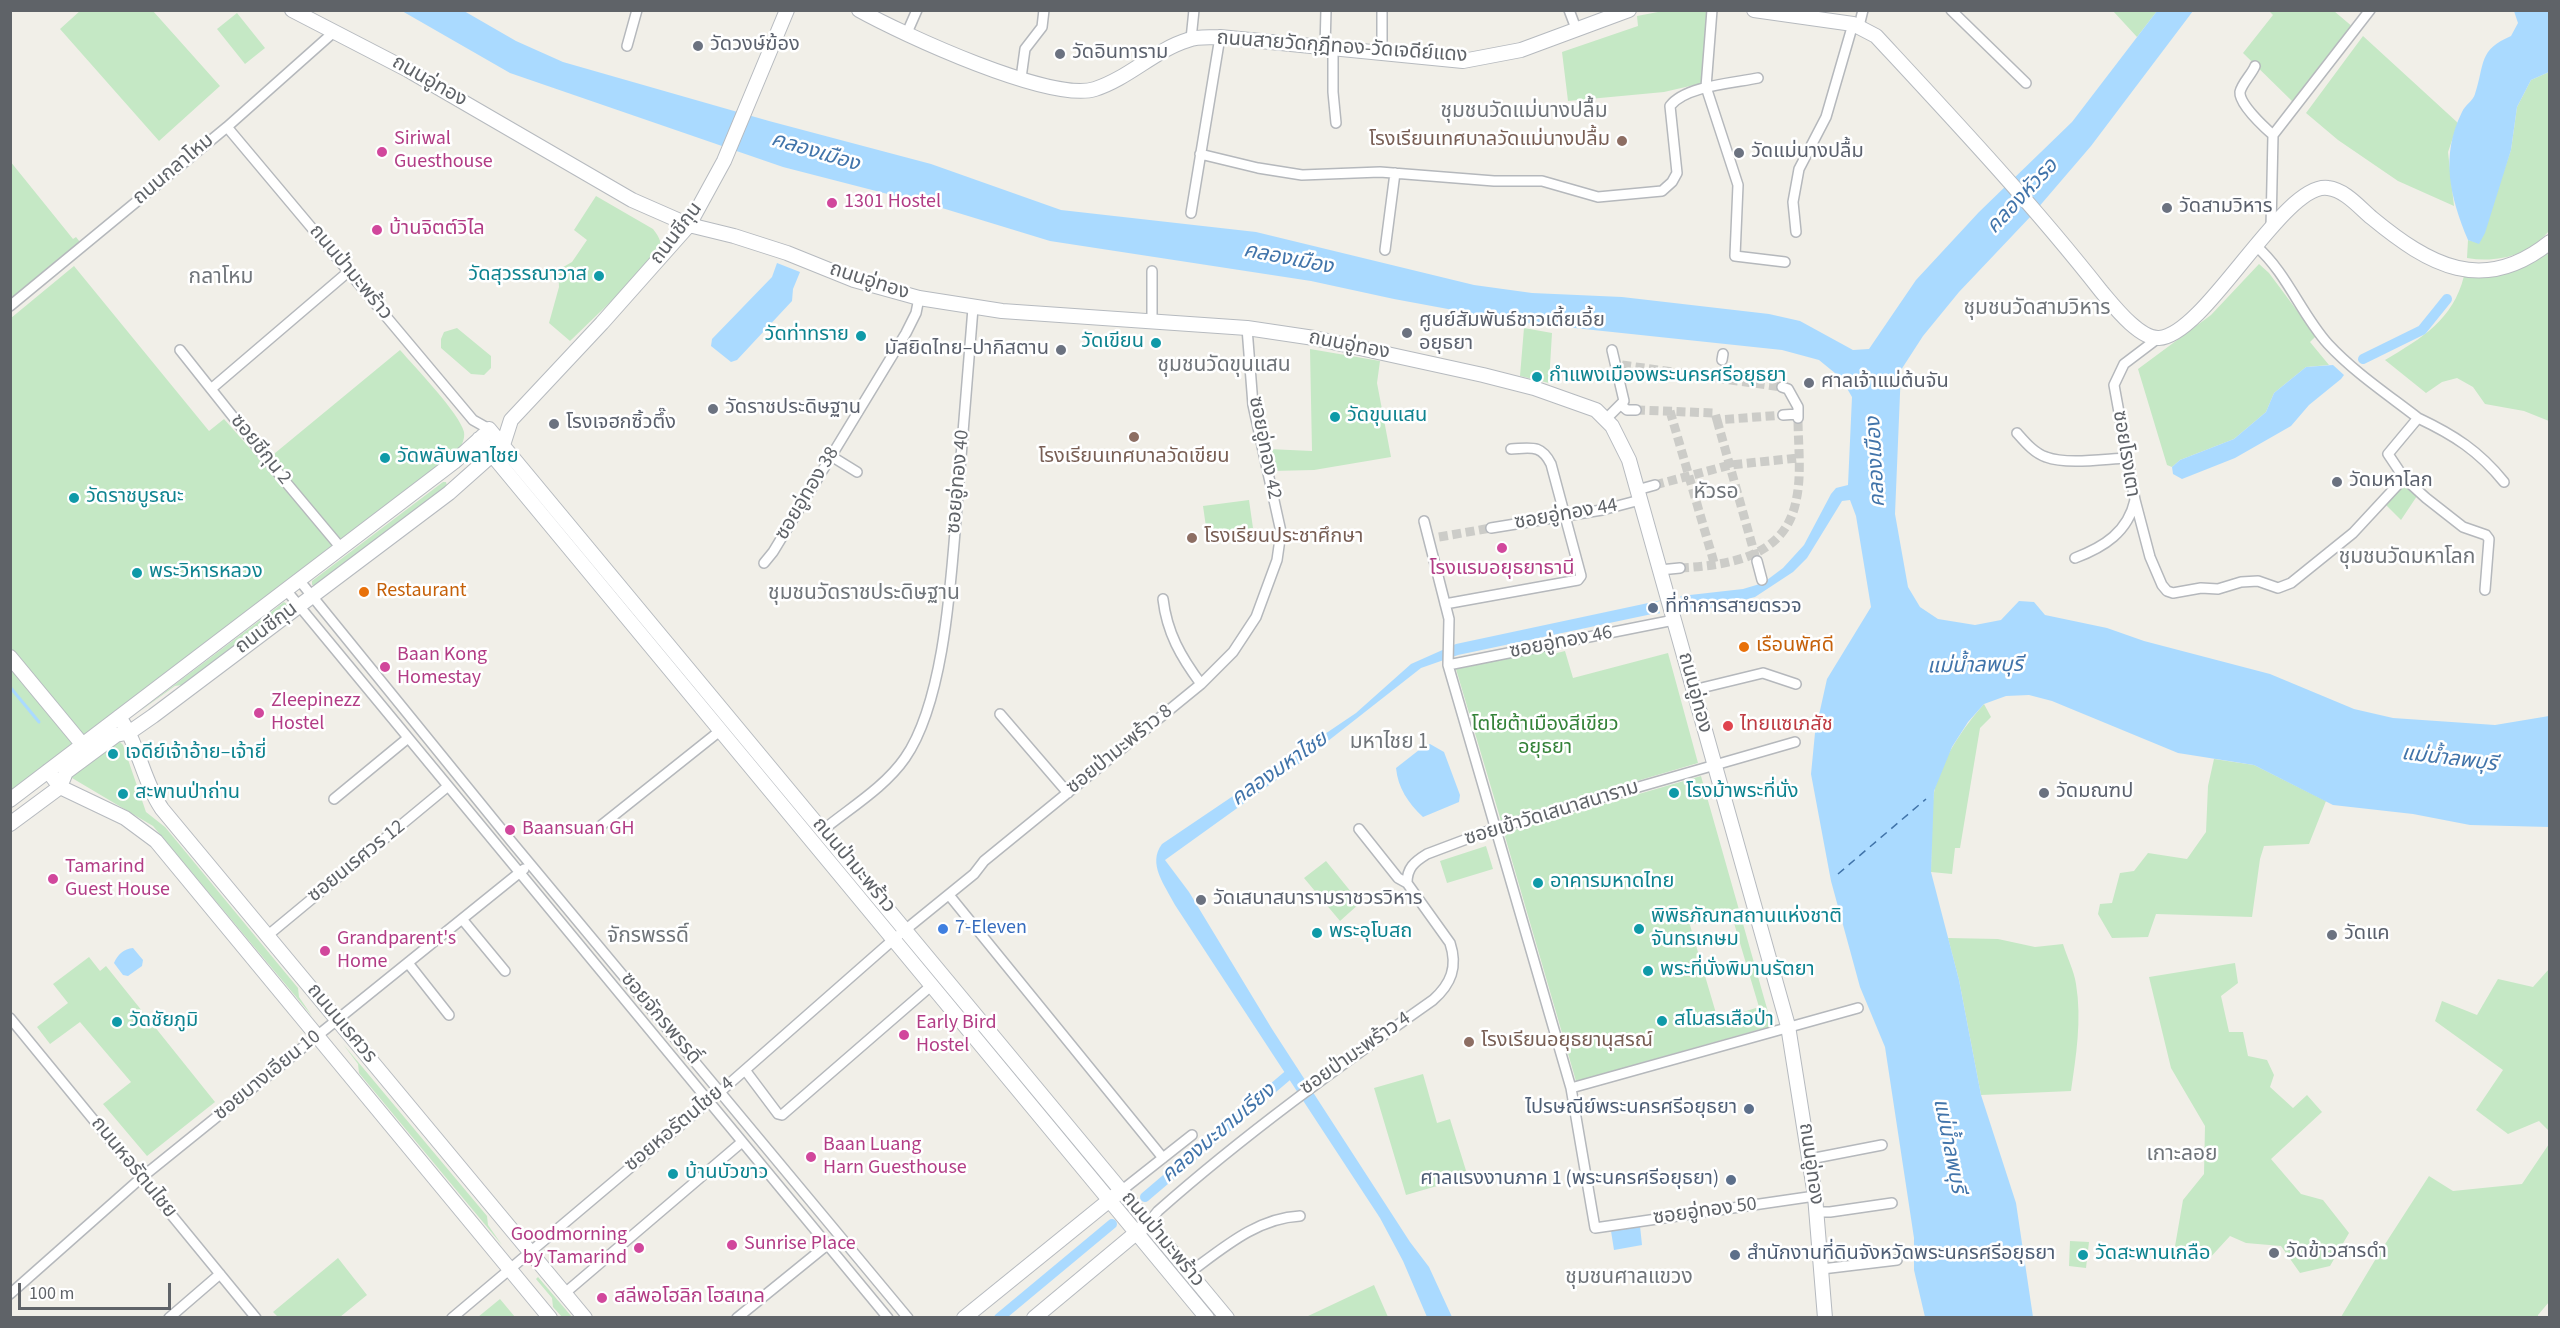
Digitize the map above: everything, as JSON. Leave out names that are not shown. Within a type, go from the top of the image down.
[{"type":"main road","name":"ถนนอู่ทอง","points":[[292,10],[426,80],[632,200],[689,225],[787,253],[854,280],[919,298],[973,308],[1247,328],[1314,338],[1483,375],[1577,402],[1596,410],[1606,419],[1618,436],[1639,495],[1788,1026],[1815,1196],[1825,1317]]},
{"type":"main road","name":"ถนนชีกุน","points":[[10,824],[60,787],[66,772],[119,717],[458,459],[489,429],[511,420],[617,307],[689,225],[724,162],[787,10]]},
{"type":"main road","name":"ถนนสายวัดกุฎีทอง-วัดเจดีย์แดง","points":[[859,10],[874,14],[906,35],[986,67],[1070,91],[1085,91],[1112,81],[1175,45],[1191,39],[1220,37],[1463,61],[1501,56],[1577,31],[1629,10]]},
{"type":"main road","points":[[1754,10],[1856,25],[1876,36],[2055,232],[2120,314],[2138,329],[2157,339],[2167,337],[2201,310],[2302,197],[2321,187],[2337,190],[2399,240],[2421,255],[2441,264],[2462,269],[2498,269],[2524,259],[2550,242]]},
{"type":"main road","name":"ถนนชีกุน","points":[[10,800],[48,771],[116,735],[130,732],[449,493],[503,445],[511,420]]},
{"type":"main road","name":"ถนนป่ามะพร้าว","points":[[489,429],[1227,1317]]},
{"type":"main road","name":"ถนนป่ามะพร้าว","points":[[479,439],[1207,1317]]},
{"type":"main road","points":[[10,657],[86,750]]},
{"type":"main road","name":"ถนนนเรศวร","points":[[119,717],[130,732],[154,797],[162,809],[585,1317]]},
{"type":"main road","name":"ถนนนเรศวร","points":[[48,771],[60,787],[125,818],[156,841],[550,1317]]},
{"type":"main road","points":[[964,1317],[1121,1191]]},
{"type":"main road","points":[[1034,1317],[1148,1223]]},
{"type":"street","points":[[627,46],[637,10]]},
{"type":"street","points":[[906,35],[917,10]]},
{"type":"street","points":[[1021,78],[1025,49],[1042,27],[1044,10]]},
{"type":"street","points":[[1191,39],[1194,10]]},
{"type":"street","points":[[1326,10],[1336,123]]},
{"type":"street","points":[[1382,10],[1382,54]]},
{"type":"street","points":[[1569,10],[1577,31]]},
{"type":"street","points":[[1712,10],[1706,87],[1738,184],[1735,256],[1785,262]]},
{"type":"street","points":[[1796,232],[1793,202],[1800,169],[1826,117],[1863,10]]},
{"type":"street","points":[[1951,10],[2026,82]]},
{"type":"street","points":[[2271,230],[2273,135],[2370,10]]},
{"type":"street","name":"ถนนกลาโหม","points":[[10,306],[227,127],[335,31]]},
{"type":"street","points":[[1191,213],[1220,37]]},
{"type":"street","points":[[2255,66],[2252,75],[2240,90],[2241,96],[2244,104],[2273,135]]},
{"type":"street","points":[[1200,154],[1258,168],[1302,175],[1395,173],[1494,181],[1542,181],[1598,197],[1662,191],[1672,182],[1677,173],[1670,106],[1675,100],[1706,87],[1758,78]]},
{"type":"street","name":"ถนนป่ามะพร้าว","points":[[227,127],[473,420],[489,429]]},
{"type":"street","points":[[1384,250],[1395,173]]},
{"type":"street","points":[[2256,246],[2274,265],[2327,342],[2349,365],[2418,418],[2454,435],[2488,462],[2504,482]]},
{"type":"street","points":[[1152,271],[1152,322]]},
{"type":"street","points":[[210,389],[348,272]]},
{"type":"street","name":"ซอยอู่ทอง 38","points":[[764,563],[773,552],[906,333],[916,313],[919,298]]},
{"type":"street","name":"ซอยอู่ทอง 40","points":[[823,830],[888,777],[904,760],[921,732],[940,656],[952,562],[973,308]]},
{"type":"street","name":"ซอยอู่ทอง 42","points":[[1247,328],[1253,405],[1281,532]]},
{"type":"street","name":"ซอยโรงเตา","points":[[2075,558],[2102,546],[2123,529],[2131,516],[2135,500],[2114,385],[2124,364],[2157,339]]},
{"type":"street","name":"ซอยชีกุน 2","points":[[180,350],[341,548]]},
{"type":"street","points":[[1606,419],[1624,401],[1618,364],[1612,350]]},
{"type":"street","points":[[1782,387],[1788,389],[1798,407],[1798,416],[1783,415]]},
{"type":"street","points":[[1621,405],[1627,410],[1636,410]]},
{"type":"street","points":[[2418,418],[2388,454],[2404,478],[2463,527],[2486,535],[2489,539],[2485,590]]},
{"type":"street","name":"ถนนป่ามะพร้าว","points":[[473,420],[479,439]]},
{"type":"street","points":[[2017,433],[2030,447],[2045,457],[2062,460],[2127,458]]},
{"type":"street","points":[[1445,604],[1580,579],[1566,516],[1546,454],[1536,448],[1511,449]]},
{"type":"street","points":[[831,456],[857,472]]},
{"type":"street","points":[[2135,500],[2150,557],[2162,585],[2168,591],[2173,593],[2201,588],[2218,589],[2241,582],[2258,581],[2278,588],[2290,583],[2353,534],[2404,478]]},
{"type":"street","name":"ซอยอู่ทอง 44","points":[[1491,528],[1566,516],[1639,495],[1655,485]]},
{"type":"street","points":[[1424,521],[1449,619],[1448,662],[1571,1088],[1858,1008]]},
{"type":"street","name":"ซอยป่ามะพร้าว 8","points":[[906,930],[974,874],[984,861],[1201,684],[1233,652],[1256,617],[1276,560],[1281,532]]},
{"type":"street","points":[[1428,539],[1439,537]]},
{"type":"street","points":[[1757,561],[1762,580]]},
{"type":"street","points":[[1660,570],[1680,567]]},
{"type":"street","name":"ซอยจักรพรรดิ์","points":[[299,580],[531,864],[908,1317]]},
{"type":"street","name":"ซอยจักรพรรดิ์","points":[[286,590],[888,1317]]},
{"type":"street","points":[[1163,599],[1166,622],[1172,638],[1185,662],[1201,684]]},
{"type":"street","name":"ซอยอู่ทอง 46","points":[[1448,662],[1673,617]]},
{"type":"street","points":[[1694,690],[1763,673],[1796,684]]},
{"type":"street","points":[[386,713],[399,703]]},
{"type":"street","points":[[1000,714],[1068,793]]},
{"type":"street","points":[[598,828],[721,730]]},
{"type":"street","points":[[334,799],[408,738]]},
{"type":"street","name":"ซอยเข้าวัดเสนาสนาราม","points":[[1407,883],[1407,874],[1417,860],[1496,828],[1795,742]]},
{"type":"street","name":"ซอยนเรศวร 12","points":[[267,936],[447,787]]},
{"type":"street","name":"ซอยป่ามะพร้าว 4","points":[[1148,1223],[1158,1211],[1203,1171],[1300,1094],[1433,1000],[1450,979],[1454,955],[1450,943],[1407,883],[1398,878],[1359,829]]},
{"type":"street","name":"ซอยบางเอียน 10","points":[[10,1294],[141,1178],[531,864]]},
{"type":"street","points":[[950,895],[1163,1158]]},
{"type":"street","points":[[462,919],[505,971]]},
{"type":"street","name":"ซอยหอรัตนไชย 4","points":[[452,1317],[709,1102],[906,930]]},
{"type":"street","points":[[408,963],[449,1015]]},
{"type":"street","points":[[745,1070],[778,1114],[782,1115],[932,985]]},
{"type":"street","points":[[647,1027],[659,1017]]},
{"type":"street","name":"ถนนหอรัตนไชย","points":[[10,1018],[256,1317]]},
{"type":"street","name":"ซอยอู่ทอง 50","points":[[1571,1088],[1595,1228],[1815,1196]]},
{"type":"street","points":[[1121,1191],[1192,1135]]},
{"type":"street","points":[[565,1293],[742,1142]]},
{"type":"street","points":[[1810,1159],[1882,1145]]},
{"type":"street","points":[[799,1210],[811,1200]]},
{"type":"street","points":[[1817,1212],[1892,1203]]},
{"type":"street","points":[[1190,1272],[1222,1248],[1263,1224],[1284,1217],[1300,1216]]},
{"type":"street","points":[[737,1317],[827,1245]]},
{"type":"street","points":[[1822,1269],[1898,1260]]},
{"type":"street","points":[[169,1317],[220,1274]]},
{"type":"street","points":[[870,1296],[882,1286]]},
{"type":"green space","points":[[81,10],[153,11],[220,86],[159,141],[60,29]]},
{"type":"green space","points":[[1689,10],[1708,12],[1703,83],[1664,92],[1568,101],[1562,52],[1638,26],[1637,16]]},
{"type":"green space","points":[[2113,11],[2157,11],[2137,37]]},
{"type":"green space","points":[[2269,11],[2334,11],[2354,28],[2294,103],[2243,53],[2273,15]]},
{"type":"green space","points":[[237,13],[265,48],[245,64],[217,29]]},
{"type":"green space","points":[[2363,36],[2458,123],[2448,152],[2454,206],[2398,181],[2338,140],[2306,113]]},
{"type":"green space","points":[[2549,72],[2549,231],[2532,246],[2511,256],[2490,259],[2467,258],[2468,240],[2479,243],[2511,150],[2517,107],[2531,80]]},
{"type":"green space","points":[[10,161],[73,239],[76,237],[80,242],[13,297],[10,294]]},
{"type":"green space","points":[[596,196],[653,229],[661,248],[659,255],[570,341],[549,323],[559,287],[558,270],[572,262],[587,240],[574,230]]},
{"type":"green space","points":[[2547,253],[2549,256],[2549,421],[2524,411],[2485,404],[2473,387],[2457,378],[2442,382],[2426,393],[2385,360],[2411,344],[2444,316],[2459,291],[2464,276],[2508,271],[2528,264]]},
{"type":"green space","points":[[2259,264],[2269,273],[2316,336],[2310,342],[2329,365],[2306,367],[2274,393],[2266,412],[2234,439],[2180,460],[2172,467],[2167,465],[2138,369],[2211,315]]},
{"type":"green space","points":[[74,266],[209,431],[224,419],[263,463],[400,350],[454,414],[461,424],[464,437],[459,450],[11,791],[11,318]]},
{"type":"green space","points":[[457,328],[491,356],[491,368],[484,375],[471,374],[441,348],[444,332]]},
{"type":"green space","points":[[1524,328],[1552,333],[1549,383],[1520,376]]},
{"type":"green space","points":[[1310,349],[1380,361],[1377,383],[1391,457],[1314,470],[1272,471],[1268,449],[1312,451]]},
{"type":"green space","points":[[446,482],[447,486],[312,585],[312,581]]},
{"type":"green space","points":[[2403,482],[2417,496],[2401,520],[2385,504]]},
{"type":"green space","points":[[1249,500],[1253,528],[1207,534],[1203,506]]},
{"type":"green space","points":[[284,602],[287,604],[286,607],[182,685],[175,686],[136,714]]},
{"type":"green space","name":"โตโยต้าเมืองสีเขียว อยุธยา","points":[[1546,651],[1547,654],[1552,652],[1553,654],[1565,651],[1573,678],[1668,653],[1698,763],[1501,821],[1456,669]]},
{"type":"green space","points":[[1984,704],[1991,717],[1980,728],[1960,848],[1955,848],[1952,874],[1931,872],[1932,812],[1937,782],[1953,746]]},
{"type":"green space","points":[[119,741],[123,745],[146,812],[165,827],[298,988],[299,997],[312,1016],[153,826],[72,778],[72,775]]},
{"type":"green space","points":[[2214,759],[2254,765],[2326,801],[2309,844],[2264,846],[2252,917],[2156,914],[2148,937],[2112,938],[2098,914],[2100,904],[2112,903],[2120,873],[2134,871],[2148,853],[2187,859],[2206,832],[2208,786]]},
{"type":"green space","points":[[1701,776],[1772,1026],[1576,1081],[1504,833]],"holes":[[[1731,913],[1759,1007],[1718,1020],[1690,925]]]},
{"type":"green space","points":[[1486,846],[1493,869],[1447,883],[1440,861]]},
{"type":"green space","points":[[1326,861],[1360,903],[1340,921],[1304,878]]},
{"type":"green space","points":[[1948,938],[1998,939],[2035,947],[2063,944],[2075,979],[2078,997],[2078,1038],[2071,1091],[1981,1095],[1959,980]]},
{"type":"green space","points":[[89,957],[100,971],[106,966],[215,1102],[147,1156],[103,1104],[131,1082],[80,1022],[50,1044],[37,1027],[68,1003],[53,984]]},
{"type":"green space","points":[[2235,963],[2238,983],[2221,996],[2229,1032],[2243,1032],[2248,1056],[2267,1060],[2274,1075],[2270,1087],[2293,1108],[2307,1095],[2322,1112],[2271,1159],[2301,1194],[2323,1200],[2349,1233],[2330,1266],[2300,1273],[2281,1246],[2246,1243],[2230,1236],[2207,1261],[2174,1252],[2183,1200],[2204,1174],[2205,1126],[2171,1068],[2149,977]]},
{"type":"green space","points":[[2549,969],[2549,1131],[2539,1121],[2508,1134],[2476,1110],[2503,1070],[2435,1021],[2442,1001],[2477,1015],[2498,979],[2533,987]]},
{"type":"green space","points":[[343,1044],[487,1216],[488,1225],[502,1245],[359,1073],[358,1064]]},
{"type":"green space","points":[[1423,1074],[1437,1123],[1450,1119],[1468,1177],[1406,1195],[1374,1088]]},
{"type":"green space","points":[[2549,1144],[2549,1302],[2538,1317],[2341,1317],[2429,1176],[2453,1191],[2522,1184]]},
{"type":"green space","points":[[2070,1241],[2089,1242],[2086,1268],[2069,1266]]},
{"type":"green space","points":[[338,1258],[367,1295],[340,1317],[278,1317],[273,1312]]},
{"type":"green space","points":[[538,1277],[572,1317],[562,1317],[553,1307],[552,1298],[536,1279]]},
{"type":"green space","points":[[1374,1285],[1388,1317],[1306,1317]]},
{"type":"green space","points":[[500,1299],[515,1317],[478,1317]]},
{"type":"water","points":[[402,11],[464,11],[516,41],[563,62],[769,121],[931,164],[1061,210],[1256,232],[1474,285],[1532,293],[1622,297],[1769,314],[1800,321],[1853,350],[1869,349],[1916,280],[1979,212],[2072,122],[2157,11],[2193,11],[2091,146],[2031,216],[1959,292],[1923,336],[1901,370],[1895,514],[1908,587],[1920,607],[1938,619],[1975,625],[2001,620],[2019,601],[2034,602],[2045,615],[2107,628],[2144,641],[2270,674],[2354,709],[2393,718],[2495,725],[2549,716],[2549,827],[2470,825],[2413,814],[2333,805],[2254,765],[2178,753],[2052,701],[2029,695],[2006,696],[1984,704],[1968,722],[1952,747],[1934,791],[1931,872],[1959,980],[1981,1095],[2016,1203],[2033,1317],[1925,1317],[1914,1270],[1914,1238],[1885,1047],[1860,987],[1831,881],[1811,774],[1815,733],[1827,679],[1871,607],[1856,516],[1850,500],[1842,501],[1807,558],[1793,572],[1755,597],[1713,608],[1652,614],[1458,655],[1421,668],[1300,763],[1165,860],[1189,892],[1272,1029],[1410,1242],[1429,1267],[1452,1317],[1427,1317],[1403,1261],[1380,1218],[1175,905],[1159,875],[1156,859],[1158,852],[1162,844],[1356,713],[1411,664],[1456,644],[1681,596],[1743,589],[1763,583],[1783,568],[1804,545],[1836,488],[1848,485],[1852,397],[1841,378],[1819,360],[1782,350],[1518,322],[1311,281],[1050,241],[942,208],[783,167],[510,73]]},
{"type":"water","points":[[2514,11],[2549,11],[2549,72],[2531,80],[2517,107],[2511,150],[2485,233],[2479,244],[2468,240],[2456,208],[2450,176],[2451,145],[2462,112],[2475,94],[2484,59],[2500,41],[2511,36],[2518,23]]},
{"type":"water","points":[[777,263],[800,272],[793,289],[792,301],[737,360],[731,362],[711,346],[712,339],[772,277]]},
{"type":"water","points":[[2333,365],[2344,375],[2309,405],[2291,426],[2235,458],[2182,479],[2173,474],[2172,467],[2180,460],[2234,439],[2266,412],[2274,393],[2306,367]]},
{"type":"water","points":[[1430,744],[1444,752],[1460,795],[1459,802],[1423,817],[1405,795],[1396,768]]},
{"type":"water","points":[[133,948],[143,960],[142,966],[128,976],[123,975],[114,963],[122,952]]},
{"type":"water","points":[[1640,1226],[1642,1245],[1614,1250],[1611,1231]]},
{"type":"pier","points":[[1680,595],[1684,610],[1661,616],[1656,602]]},
{"type":"waterway","points":[[2363,359],[2422,330],[2447,299]]},
{"type":"waterway","points":[[10,687],[39,722]]},
{"type":"waterway","name":"คลองมะขามเรียง","points":[[1145,1197],[1293,1071]]},
{"type":"waterway","name":"คลองมะขามเรียง","points":[[999,1318],[1112,1224]]},
{"type":"ferry route","points":[[1838,874],[1926,799]]},
{"type":"tunnel","points":[[1622,365],[1782,387]]},
{"type":"tunnel","points":[[1636,410],[1715,413],[1717,420],[1783,415]]},
{"type":"tunnel","points":[[1670,411],[1715,566]]},
{"type":"tunnel","points":[[1680,568],[1735,561],[1752,555],[1780,535],[1790,520],[1798,491],[1798,418]]},
{"type":"tunnel","points":[[1717,420],[1756,559]]},
{"type":"tunnel","points":[[1655,485],[1730,465],[1798,458]]},
{"type":"tunnel","points":[[1439,537],[1491,528]]},
{"type":"place","name":"วัดวงษ์ฆ้อง","points":[[698,46]]},
{"type":"place","name":"วัดอินทาราม","points":[[1060,54]]},
{"type":"place","name":"โรงเรียนเทศบาลวัดแม่นางปลื้ม","points":[[1622,141]]},
{"type":"place","name":"Siriwal Guesthouse","points":[[382,152]]},
{"type":"place","name":"วัดแม่นางปลื้ม","points":[[1739,153]]},
{"type":"place","name":"1301 Hostel","points":[[832,203]]},
{"type":"place","name":"วัดสามวิหาร","points":[[2167,208]]},
{"type":"place","name":"บ้านจิตต์วิไล","points":[[377,230]]},
{"type":"place","name":"วัดสุวรรณาวาส","points":[[599,276]]},
{"type":"place","name":"ศูนย์สัมพันธ์ชาวเตี้ยเอี้ย อยุธยา","points":[[1407,333]]},
{"type":"place","name":"วัดท่าทราย","points":[[861,336]]},
{"type":"place","name":"วัดเขียน","points":[[1156,343]]},
{"type":"place","name":"มัสยิดไทย–ปากิสตาน","points":[[1061,350]]},
{"type":"place","name":"กำแพงเมืองพระนครศรีอยุธยา","points":[[1537,377]]},
{"type":"place","name":"ศาลเจ้าแม่ต้นจัน","points":[[1809,383]]},
{"type":"place","name":"วัดราชประดิษฐาน","points":[[713,409]]},
{"type":"place","name":"วัดขุนแสน","points":[[1335,417]]},
{"type":"place","name":"โรงเจฮกซิ้วตึ๊ง","points":[[554,424]]},
{"type":"place","name":"โรงเรียนเทศบาลวัดเขียน","points":[[1134,437]]},
{"type":"place","name":"วัดพลับพลาไชย","points":[[385,458]]},
{"type":"place","name":"วัดมหาโลก","points":[[2337,482]]},
{"type":"place","name":"วัดราชบูรณะ","points":[[74,498]]},
{"type":"place","name":"โรงเรียนประชาศึกษา","points":[[1192,538]]},
{"type":"place","name":"โรงแรมอยุธยาธานี","points":[[1502,548]]},
{"type":"place","name":"พระวิหารหลวง","points":[[137,573]]},
{"type":"place","name":"Restaurant","points":[[364,592]]},
{"type":"place","name":"ที่ทำการสายตรวจ","points":[[1653,608]]},
{"type":"place","name":"เรือนพัศดี","points":[[1744,647]]},
{"type":"place","name":"Baan Kong Homestay","points":[[385,667]]},
{"type":"place","name":"Zleepinezz Hostel","points":[[259,713]]},
{"type":"place","name":"ไทยแซเภสัช","points":[[1728,726]]},
{"type":"place","name":"เจดีย์เจ้าอ้าย–เจ้ายี่","points":[[113,754]]},
{"type":"place","name":"โรงม้าพระที่นั่ง","points":[[1674,793]]},
{"type":"place","name":"วัดมณฑป","points":[[2044,793]]},
{"type":"place","name":"สะพานป่าถ่าน","points":[[123,794]]},
{"type":"place","name":"Baansuan GH","points":[[510,830]]},
{"type":"place","name":"Tamarind Guest House","points":[[53,879]]},
{"type":"place","name":"อาคารมหาดไทย","points":[[1538,883]]},
{"type":"place","name":"วัดเสนาสนารามราชวรวิหาร","points":[[1201,900]]},
{"type":"place","name":"7-Eleven","points":[[943,929]]},
{"type":"place","name":"พิพิธภัณฑสถานแห่งชาติ จันทรเกษม","points":[[1639,929]]},
{"type":"place","name":"พระอุโบสถ","points":[[1317,933]]},
{"type":"place","name":"วัดแค","points":[[2332,935]]},
{"type":"place","name":"Grandparent's Home","points":[[325,951]]},
{"type":"place","name":"พระที่นั่งพิมานรัตยา","points":[[1648,971]]},
{"type":"place","name":"สโมสรเสือป่า","points":[[1662,1021]]},
{"type":"place","name":"วัดชัยภูมิ","points":[[117,1022]]},
{"type":"place","name":"Early Bird Hostel","points":[[904,1035]]},
{"type":"place","name":"โรงเรียนอยุธยานุสรณ์","points":[[1469,1042]]},
{"type":"place","name":"ไปรษณีย์พระนครศรีอยุธยา","points":[[1749,1109]]},
{"type":"place","name":"Baan Luang Harn Guesthouse","points":[[811,1157]]},
{"type":"place","name":"บ้านบัวขาว","points":[[673,1174]]},
{"type":"place","name":"ศาลแรงงานภาค 1 (พระนครศรีอยุธยา)","points":[[1731,1180]]},
{"type":"place","name":"Sunrise Place","points":[[732,1245]]},
{"type":"place","name":"Goodmorning by Tamarind","points":[[639,1248]]},
{"type":"place","name":"วัดข้าวสารดำ","points":[[2274,1253]]},
{"type":"place","name":"สำนักงานที่ดินจังหวัดพระนครศรีอยุธยา","points":[[1735,1255]]},
{"type":"place","name":"วัดสะพานเกลือ","points":[[2083,1255]]},
{"type":"place","name":"สลีพอโฮลิก โฮสเทล","points":[[602,1298]]},
{"type":"district","name":"ชุมชนวัดแม่นางปลื้ม","points":[[1524,112]]},
{"type":"district","name":"กลาโหม","points":[[221,278]]},
{"type":"district","name":"ชุมชนวัดสามวิหาร","points":[[2037,309]]},
{"type":"district","name":"ชุมชนวัดขุนแสน","points":[[1224,366]]},
{"type":"district","name":"หัวรอ","points":[[1716,493]]},
{"type":"district","name":"ชุมชนวัดมหาโลก","points":[[2407,558]]},
{"type":"district","name":"ชุมชนวัดราชประดิษฐาน","points":[[864,594]]},
{"type":"district","name":"มหาไชย 1","points":[[1389,743]]},
{"type":"district","name":"จักรพรรดิ์","points":[[648,937]]},
{"type":"district","name":"เกาะลอย","points":[[2182,1155]]},
{"type":"district","name":"ชุมชนศาลแขวง","points":[[1629,1278]]},
{"type":"water label","name":"คลองเมือง","points":[[815,153]]},
{"type":"water label","name":"คลองหัวรอ","points":[[2023,197]]},
{"type":"water label","name":"คลองเมือง","points":[[1288,260]]},
{"type":"water label","name":"คลองเมือง","points":[[1877,462]]},
{"type":"water label","name":"แม่น้ำลพบุรี","points":[[1975,667]]},
{"type":"water label","name":"แม่น้ำลพบุรี","points":[[2449,760]]},
{"type":"water label","name":"คลองมหาไชย","points":[[1280,770]]},
{"type":"water label","name":"แม่น้ำลพบุรี","points":[[1948,1146]]}]
